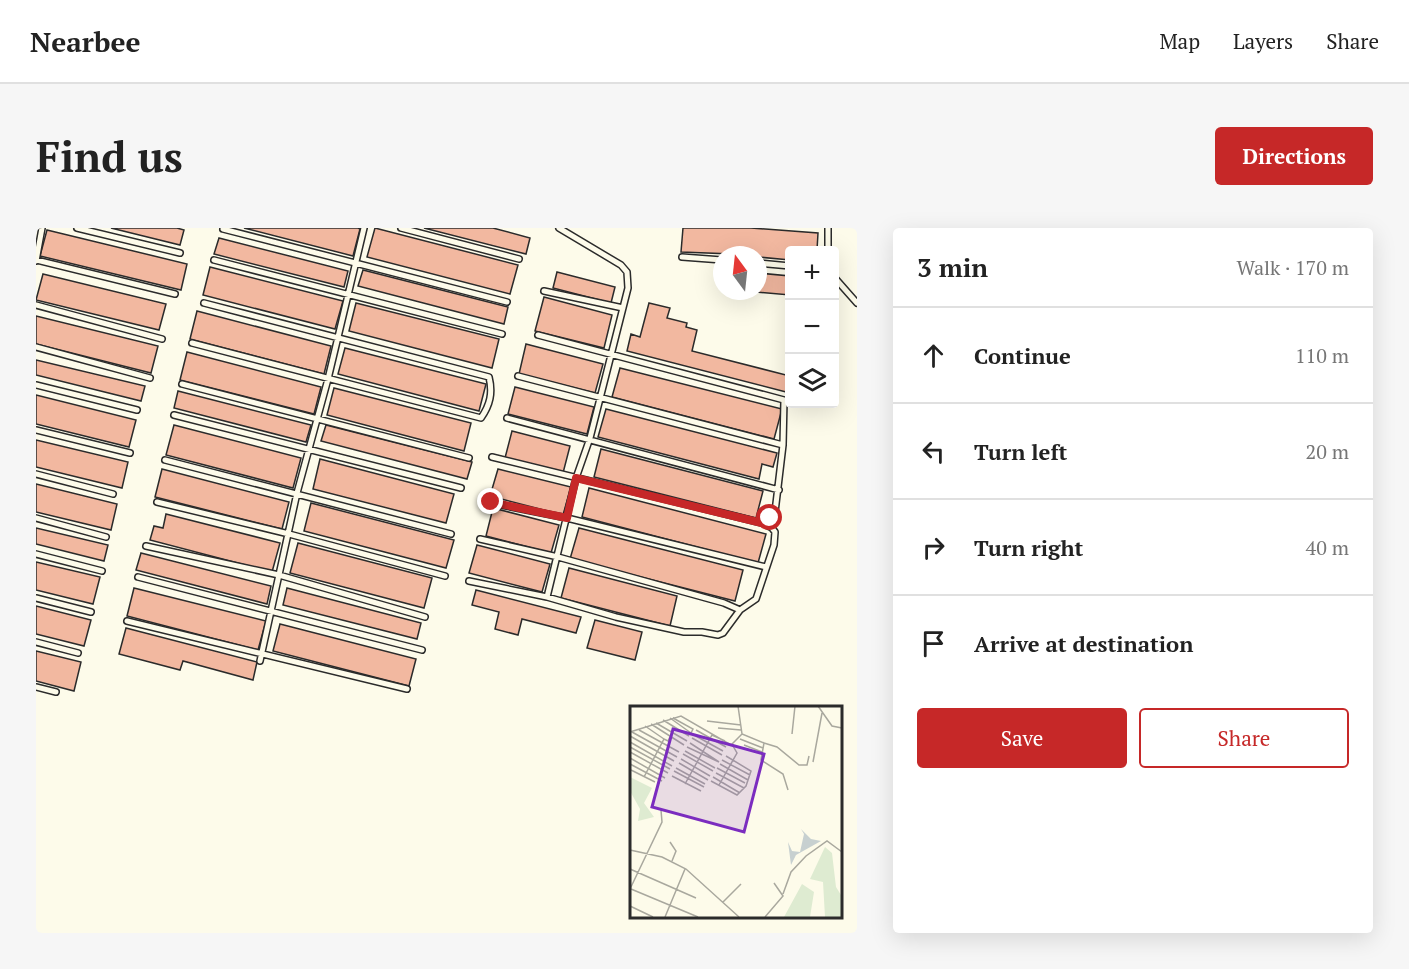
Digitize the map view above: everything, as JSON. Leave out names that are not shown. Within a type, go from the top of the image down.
[{"type":"lane","points":[[42,228],[36,260],[175,294]]},
{"type":"lane","points":[[77,228],[180,253]]},
{"type":"lane","points":[[261,658],[270,610],[290,534],[297,493],[328,379],[363,228]]},
{"type":"lane","points":[[401,228],[519,259]]},
{"type":"lane","points":[[547,597],[576,478],[590,438],[628,288],[627,272],[621,265],[559,228]]},
{"type":"lane","points":[[828,228],[828,246]]},
{"type":"lane","points":[[223,229],[507,302]]},
{"type":"lane","points":[[682,257],[713,259]]},
{"type":"lane","points":[[214,260],[502,334]]},
{"type":"lane","points":[[767,264],[785,266]]},
{"type":"lane","points":[[839,283],[857,303]]},
{"type":"lane","points":[[544,291],[623,308]]},
{"type":"lane","points":[[192,344],[481,418],[490,401],[489,377],[204,303]]},
{"type":"lane","points":[[36,305],[162,339]]},
{"type":"lane","points":[[538,335],[784,400],[779,490],[775,512],[762,523]]},
{"type":"lane","points":[[36,347],[150,378]]},
{"type":"lane","points":[[518,376],[783,445]]},
{"type":"lane","points":[[182,384],[469,458]]},
{"type":"lane","points":[[36,385],[137,410]]},
{"type":"lane","points":[[174,414],[462,488]]},
{"type":"lane","points":[[507,418],[590,438],[779,490]]},
{"type":"lane","points":[[36,429],[130,453]]},
{"type":"lane","points":[[469,581],[547,597],[616,617],[684,632],[718,635],[723,633],[740,610],[756,599],[774,545],[775,532],[762,523],[492,458]]},
{"type":"lane","points":[[165,460],[451,534]]},
{"type":"lane","points":[[36,474],[113,494]]},
{"type":"lane","points":[[157,502],[290,534],[445,576]]},
{"type":"lane","points":[[491,502],[567,518],[766,567]]},
{"type":"lane","points":[[36,518],[106,537]]},
{"type":"lane","points":[[480,539],[558,557],[724,603],[740,610]]},
{"type":"lane","points":[[147,546],[279,575],[425,617]]},
{"type":"lane","points":[[36,554],[102,570]]},
{"type":"lane","points":[[138,577],[422,650]]},
{"type":"lane","points":[[36,598],[91,612]]},
{"type":"lane","points":[[127,621],[261,658],[407,689]]},
{"type":"lane","points":[[36,642],[78,653]]},
{"type":"lane","points":[[36,687],[56,692]]},
{"type":"building","points":[[111,228],[177,228],[184,230],[180,245]]},
{"type":"building","points":[[244,228],[358,228],[360,229],[353,256]]},
{"type":"building","points":[[375,228],[518,265],[510,294],[367,257]]},
{"type":"building","points":[[424,228],[493,228],[530,238],[526,254]]},
{"type":"building","points":[[683,228],[751,228],[818,233],[817,246],[785,246],[785,260],[767,258],[767,246],[713,246],[713,253],[681,252]]},
{"type":"building","points":[[47,230],[187,264],[181,290],[40,256]]},
{"type":"building","points":[[219,238],[348,271],[344,287],[214,254]]},
{"type":"building","points":[[210,267],[343,301],[335,329],[203,295]]},
{"type":"building","points":[[363,270],[508,307],[504,324],[358,286]]},
{"type":"building","points":[[557,272],[615,287],[611,303],[553,288]]},
{"type":"building","points":[[43,274],[166,304],[159,330],[36,300]]},
{"type":"building","points":[[767,274],[785,276],[785,295],[767,293]]},
{"type":"building","points":[[544,297],[612,315],[604,348],[535,331]]},
{"type":"building","points":[[356,303],[499,339],[492,368],[349,331]]},
{"type":"building","points":[[649,303],[670,308],[667,318],[687,323],[686,327],[697,330],[692,351],[785,375],[785,392],[627,351],[631,334],[640,337]]},
{"type":"building","points":[[197,311],[331,346],[324,374],[190,339]]},
{"type":"building","points":[[36,316],[158,346],[151,373],[36,344]]},
{"type":"building","points":[[526,344],[603,364],[595,393],[519,374]]},
{"type":"building","points":[[345,348],[486,384],[479,411],[338,374]]},
{"type":"building","points":[[187,352],[321,387],[314,414],[180,380]]},
{"type":"building","points":[[36,360],[145,386],[141,401],[36,375]]},
{"type":"building","points":[[620,368],[782,409],[774,439],[612,397]]},
{"type":"building","points":[[515,387],[594,407],[587,434],[508,414]]},
{"type":"building","points":[[334,388],[471,423],[464,451],[327,415]]},
{"type":"building","points":[[178,391],[311,425],[306,442],[174,408]]},
{"type":"building","points":[[36,395],[136,420],[129,447],[36,424]]},
{"type":"building","points":[[606,409],[777,453],[773,467],[762,464],[759,479],[598,437]]},
{"type":"building","points":[[174,425],[301,458],[293,488],[166,455]]},
{"type":"building","points":[[326,425],[472,462],[467,479],[321,441]]},
{"type":"building","points":[[512,431],[570,446],[563,473],[505,458]]},
{"type":"building","points":[[36,440],[128,462],[122,488],[36,467]]},
{"type":"building","points":[[601,449],[763,491],[756,518],[594,477]]},
{"type":"building","points":[[320,459],[454,494],[446,523],[313,489]]},
{"type":"building","points":[[162,469],[289,502],[282,529],[155,497]]},
{"type":"building","points":[[498,469],[571,487],[563,515],[490,496]]},
{"type":"building","points":[[36,484],[117,504],[111,530],[36,512]]},
{"type":"building","points":[[589,488],[766,534],[758,563],[582,517]]},
{"type":"building","points":[[311,503],[454,540],[446,568],[304,531]]},
{"type":"building","points":[[493,508],[559,525],[551,553],[486,536]]},
{"type":"building","points":[[166,514],[280,543],[272,572],[150,540],[154,526],[163,528]]},
{"type":"building","points":[[36,528],[108,545],[104,561],[36,544]]},
{"type":"building","points":[[579,528],[743,570],[735,601],[570,559]]},
{"type":"building","points":[[298,543],[432,578],[424,608],[290,573]]},
{"type":"building","points":[[477,545],[550,564],[542,592],[469,573]]},
{"type":"building","points":[[141,553],[271,586],[267,604],[136,570]]},
{"type":"building","points":[[36,562],[100,577],[93,604],[36,590]]},
{"type":"building","points":[[569,568],[677,596],[670,626],[561,598]]},
{"type":"building","points":[[134,588],[266,621],[258,650],[127,616]]},
{"type":"building","points":[[287,588],[421,623],[417,639],[283,605]]},
{"type":"building","points":[[476,590],[581,617],[576,633],[522,619],[518,635],[495,629],[499,612],[472,605]]},
{"type":"building","points":[[36,606],[91,620],[84,646],[36,634]]},
{"type":"building","points":[[595,620],[642,632],[635,660],[587,648]]},
{"type":"building","points":[[280,624],[416,659],[409,686],[273,651]]},
{"type":"building","points":[[126,628],[257,662],[253,680],[183,661],[180,670],[119,654]]},
{"type":"building","points":[[36,651],[81,662],[74,691],[36,681]]},
{"type":"route","points":[[491,502],[567,518],[576,478],[762,523],[770,518]]}]
